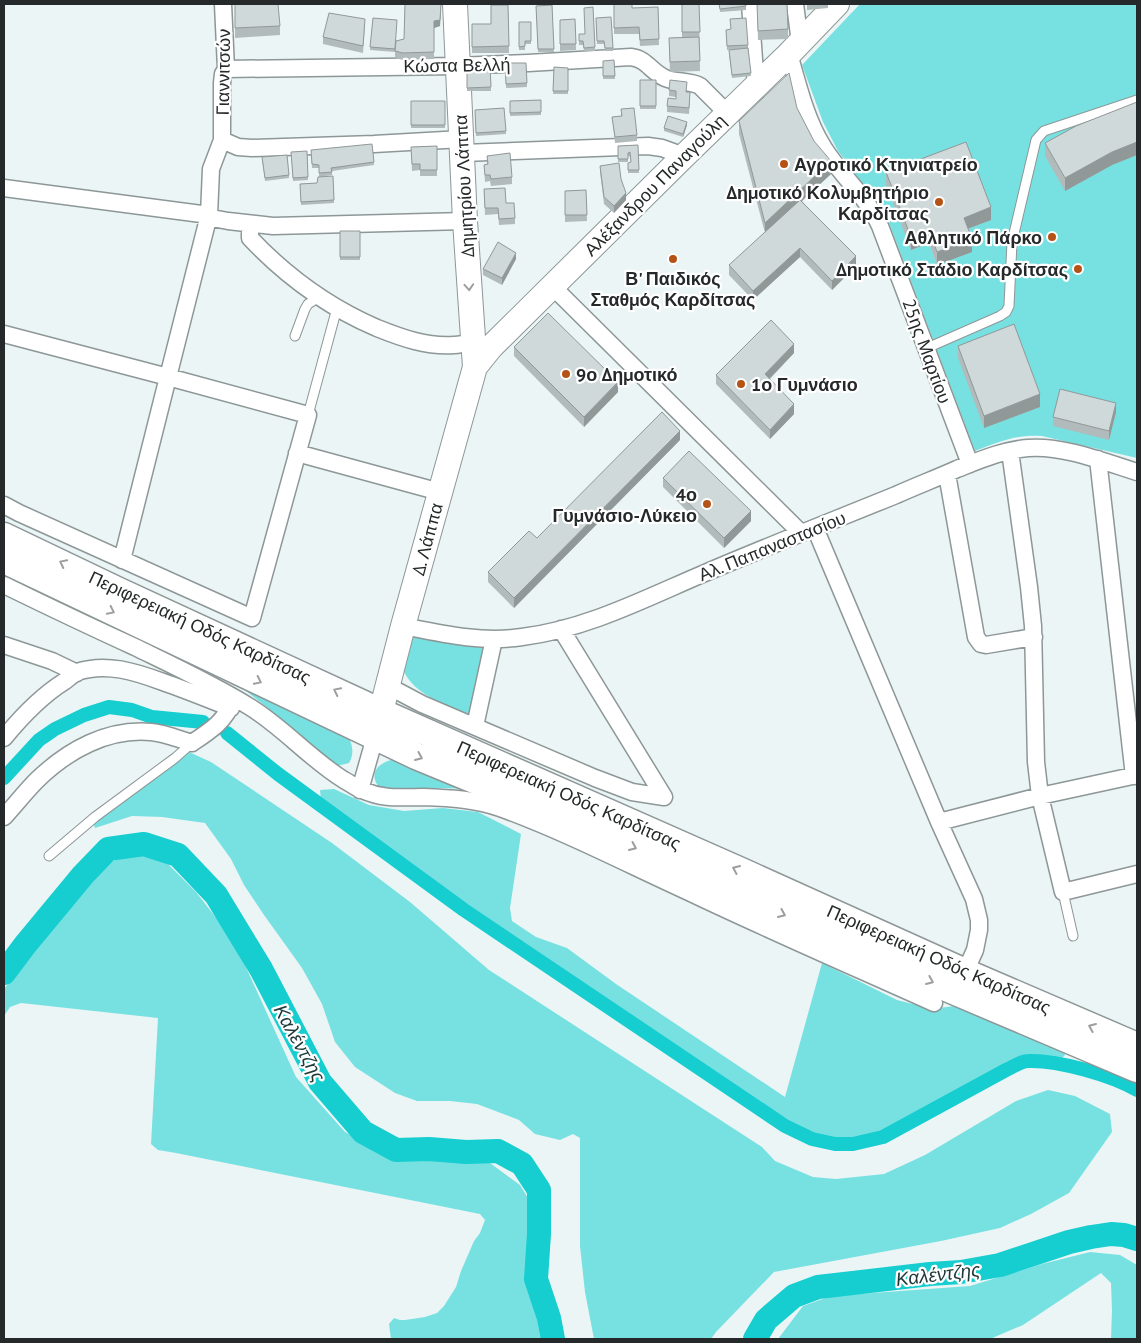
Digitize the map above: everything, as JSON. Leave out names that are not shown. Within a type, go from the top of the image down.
[{"type":"main road","name":"Περιφερειακή Οδός Καρδίτσας","points":[[4,536],[381,712],[1137,1046]]},
{"type":"main road","name":"Περιφερειακή Οδός Καρδίτσας","points":[[4,560],[375,737],[451,771],[588,827],[918,976],[1137,1069]]},
{"type":"street","name":"Γιαννιτσών","points":[[222,140],[222,82],[226,69],[223,4]]},
{"type":"street","name":"Δημητρίου Λάππα","points":[[455,4],[465,221],[475,367]]},
{"type":"street","points":[[750,4],[756,86]]},
{"type":"street","name":"25ης Μαρτίου","points":[[796,4],[794,48],[811,124],[832,160],[876,216],[970,464]]},
{"type":"street","name":"Αλέξανδρου Παναγούλη","points":[[475,367],[552,286],[728,114],[837,4]]},
{"type":"street","name":"Κώστα Βελλή","points":[[226,69],[458,66],[631,57],[646,62],[657,73],[666,78],[700,86],[728,114]]},
{"type":"street","points":[[122,560],[209,215],[211,170],[222,140],[238,147],[252,148],[374,144],[648,146],[662,148],[684,156]]},
{"type":"street","points":[[4,188],[209,215],[220,220],[250,224],[290,226],[465,221]]},
{"type":"street","points":[[250,224],[250,238],[288,274],[337,308],[371,325],[412,341],[443,345],[457,345],[473,341]]},
{"type":"street","points":[[552,286],[808,530],[974,899],[979,920],[978,938],[966,972]]},
{"type":"street","points":[[4,334],[308,415],[252,618],[4,505]]},
{"type":"street","name":"Δ. Λάππα","points":[[375,737],[403,626],[475,367]]},
{"type":"street","name":"Αλ. Παπαναστασίου","points":[[403,626],[460,637],[494,639],[522,637],[561,629],[611,614],[808,530],[970,464],[1010,451],[1043,448],[1098,459],[1137,472]]},
{"type":"street","points":[[1010,451],[1029,587],[1034,638],[1036,762],[1040,796],[1063,892],[1137,874]]},
{"type":"street","points":[[297,453],[440,492]]},
{"type":"street","points":[[939,822],[1040,796],[1136,775],[1098,459]]},
{"type":"street","points":[[947,474],[976,637],[981,644],[986,645],[1034,638]]},
{"type":"street","points":[[4,586],[175,666],[233,703]]},
{"type":"street","points":[[388,686],[422,704],[595,778],[632,792],[664,797],[561,629]]},
{"type":"street","points":[[475,726],[494,639]]},
{"type":"street","points":[[4,645],[52,660],[77,672]]},
{"type":"street","points":[[4,738],[45,694],[77,672],[104,668],[128,671],[150,677],[259,713],[312,758],[360,790],[394,798],[469,799],[489,804],[574,838],[748,920],[934,1003]]},
{"type":"street","points":[[4,817],[36,780],[79,748],[101,738],[119,733],[138,731],[163,734],[192,743],[218,725],[233,703]]},
{"type":"street","points":[[360,790],[375,737]]},
{"type":"lane","points":[[926,348],[1006,312],[1009,306],[1012,242],[1036,140],[1044,132],[1137,100]]},
{"type":"lane","points":[[295,336],[308,304],[319,297]]},
{"type":"lane","points":[[308,415],[337,308]]},
{"type":"lane","points":[[49,856],[95,816],[175,758],[192,743]]},
{"type":"lane","points":[[1063,892],[1073,936]]},
{"type":"shaded area","name":"Αθλητικό Πάρκο","points":[[860,4],[1137,4],[1137,458],[1042,436],[1016,437],[975,451],[889,223],[875,200],[838,151],[823,122],[802,65]],"holes":[[[966,154],[964,230],[937,264],[929,243],[911,250]]]},
{"type":"shaded area","points":[[412,637],[490,647],[469,714],[431,698],[408,678],[403,670]]},
{"type":"shaded area","points":[[246,687],[349,738],[352,757],[349,763],[337,766],[297,735],[246,691]]},
{"type":"shaded area","points":[[189,752],[211,762],[332,843],[410,902],[489,970],[762,1147],[775,1161],[813,1177],[836,1179],[884,1174],[925,1155],[1016,1101],[1048,1090],[1075,1096],[1110,1114],[1112,1132],[1069,1193],[1031,1214],[1000,1228],[774,1272],[711,1339],[594,1339],[585,1292],[580,1246],[580,1138],[573,1134],[560,1140],[535,1134],[519,1120],[477,1104],[450,1101],[417,1101],[395,1093],[355,1067],[335,1042],[322,1004],[302,968],[264,915],[244,885],[231,859],[205,823],[162,817],[132,816],[95,828],[93,822]]},
{"type":"shaded area","points":[[397,760],[472,791],[442,788],[380,789],[375,779],[375,771],[385,762]]},
{"type":"shaded area","points":[[334,789],[369,805],[404,811],[443,808],[478,812],[521,834],[510,908],[512,921],[536,937],[567,948],[616,984],[785,1097],[822,963],[897,1000],[932,1009],[969,1004],[1064,1048],[1065,1055],[1060,1060],[1023,1058],[882,1134],[837,1140],[809,1134],[775,1116],[464,904],[321,799],[320,790]]},
{"type":"shaded area","points":[[144,854],[167,863],[196,892],[234,941],[296,1077],[345,1132],[394,1157],[490,1163],[520,1185],[531,1203],[528,1266],[546,1339],[391,1339],[389,1324],[394,1318],[405,1320],[425,1317],[437,1313],[444,1306],[456,1287],[474,1241],[480,1233],[485,1220],[480,1214],[158,1150],[151,1144],[158,1018],[21,1003],[10,1007],[4,1016],[4,989],[87,882],[106,864],[125,856]]},
{"type":"shaded area","points":[[1090,1252],[1120,1255],[1137,1265],[1137,1339],[1111,1339],[1111,1283],[1101,1273],[1023,1325],[990,1339],[778,1339],[803,1306],[831,1296],[970,1286],[1042,1264]]},
{"type":"building","points":[[235,4],[278,4],[280,26],[235,28]]},
{"type":"building","points":[[405,4],[441,4],[440,20],[434,21],[434,52],[403,53],[395,51],[396,41],[404,39]]},
{"type":"building","points":[[614,4],[632,4],[632,8],[658,7],[659,39],[640,40],[639,27],[614,28]]},
{"type":"building","points":[[682,4],[699,4],[700,32],[682,32]]},
{"type":"building","points":[[719,4],[746,4],[746,6],[720,9]]},
{"type":"building","points":[[757,4],[787,4],[788,29],[758,31]]},
{"type":"building","points":[[491,5],[508,5],[509,46],[472,47],[472,24],[491,24]]},
{"type":"building","points":[[552,5],[554,49],[538,49],[536,6]]},
{"type":"building","points":[[593,7],[595,47],[584,48],[583,41],[579,41],[579,34],[585,34],[584,8]]},
{"type":"building","points":[[329,13],[365,19],[363,46],[323,37]]},
{"type":"building","points":[[611,17],[613,48],[605,48],[604,41],[597,41],[596,18]]},
{"type":"building","points":[[373,18],[397,20],[395,49],[370,47]]},
{"type":"building","points":[[746,18],[748,45],[727,46],[726,30],[731,29],[730,19]]},
{"type":"building","points":[[575,19],[576,44],[560,44],[560,20]]},
{"type":"building","points":[[519,22],[531,22],[531,41],[525,41],[525,46],[519,47]]},
{"type":"building","points":[[699,37],[700,61],[670,62],[669,38]]},
{"type":"building","points":[[748,48],[751,73],[732,75],[729,50]]},
{"type":"building","points":[[614,60],[615,76],[603,76],[603,61]]},
{"type":"building","points":[[505,63],[526,63],[527,83],[506,84]]},
{"type":"building","points":[[490,65],[491,87],[467,88],[467,66]]},
{"type":"building","points":[[554,67],[568,68],[568,91],[553,91]]},
{"type":"building","name":"Αγροτικό Κτηνιατρείο","points":[[789,73],[797,108],[814,141],[831,161],[765,223],[739,121]]},
{"type":"building","points":[[640,80],[656,80],[656,106],[640,106]]},
{"type":"building","points":[[670,80],[687,82],[686,92],[690,92],[689,108],[667,106],[668,98],[676,99],[676,91],[669,90]]},
{"type":"building","points":[[541,100],[541,112],[510,113],[510,101]]},
{"type":"building","points":[[411,101],[445,101],[445,125],[411,125]]},
{"type":"building","points":[[1137,102],[1137,142],[1112,152],[1065,178],[1045,143],[1076,126]]},
{"type":"building","points":[[504,108],[506,131],[476,133],[475,110]]},
{"type":"building","points":[[634,108],[637,135],[615,137],[612,117],[622,116],[621,109]]},
{"type":"building","points":[[668,116],[687,122],[683,134],[664,128]]},
{"type":"building","name":"Δημοτικό Κολυμβητήριο Καρδίτσας","points":[[966,142],[991,207],[964,218],[972,239],[937,252],[929,230],[911,237],[886,172]]},
{"type":"building","points":[[372,144],[374,162],[331,168],[332,172],[319,173],[319,165],[312,164],[311,150]]},
{"type":"building","points":[[638,145],[639,170],[628,170],[628,163],[631,162],[630,152],[628,153],[628,159],[618,159],[618,146]]},
{"type":"building","points":[[437,146],[437,170],[420,170],[420,164],[412,164],[411,147]]},
{"type":"building","points":[[307,151],[308,177],[293,178],[291,152]]},
{"type":"building","points":[[510,153],[512,177],[491,179],[490,175],[485,175],[484,165],[488,164],[487,156]]},
{"type":"building","points":[[287,155],[289,175],[265,178],[262,157]]},
{"type":"building","points":[[619,163],[621,179],[626,193],[614,206],[604,197],[600,166]]},
{"type":"building","points":[[333,176],[334,200],[301,202],[300,184],[317,183],[318,177]]},
{"type":"building","points":[[505,188],[506,203],[514,203],[515,218],[499,219],[498,208],[485,208],[484,189]]},
{"type":"building","points":[[586,190],[587,215],[565,215],[565,191]]},
{"type":"building","points":[[800,200],[856,256],[832,281],[800,248],[753,291],[729,265]]},
{"type":"building","points":[[340,231],[360,231],[360,257],[340,257]]},
{"type":"building","points":[[498,242],[516,253],[502,278],[483,269]]},
{"type":"building","name":"9ο Δημοτικό","points":[[548,313],[618,382],[584,417],[514,347]]},
{"type":"building","name":"1ο Γυμνάσιο","points":[[771,320],[794,344],[765,374],[794,404],[770,430],[716,375]]},
{"type":"building","points":[[1014,324],[1040,394],[984,416],[958,346]]},
{"type":"building","points":[[1060,389],[1116,403],[1109,431],[1053,417]]},
{"type":"building","points":[[662,412],[680,431],[514,598],[488,572],[529,531],[537,538]]},
{"type":"building","name":"4ο Γυμνάσιο-Λύκειο","points":[[689,451],[751,511],[724,538],[663,478]]},
{"type":"waterway","points":[[4,778],[39,740],[55,729],[84,715],[109,707],[132,710],[152,717],[203,722]]},
{"type":"waterway","points":[[227,733],[278,774],[464,910],[785,1126],[812,1139],[835,1144],[853,1144],[883,1137],[1025,1061],[1040,1061],[1069,1066],[1099,1074],[1137,1090]]},
{"type":"waterway","name":"Καλέντζης","points":[[4,973],[83,875],[108,849],[144,844],[178,855],[216,895],[261,969],[320,1082],[363,1132],[396,1150],[498,1151],[522,1164],[539,1190],[536,1279],[549,1318],[553,1339]]},
{"type":"waterway","name":"Καλέντζης","points":[[755,1339],[766,1320],[794,1296],[818,1287],[961,1272],[1000,1265],[1069,1242],[1091,1237],[1111,1234],[1137,1239]]},
{"type":"place","name":"Αγροτικό Κτηνιατρείο","points":[[784,164]]},
{"type":"place","name":"Δημοτικό Κολυμβητήριο Καρδίτσας","points":[[939,202]]},
{"type":"place","name":"Αθλητικό Πάρκο","points":[[1052,237]]},
{"type":"place","name":"Β' Παιδικός Σταθμός Καρδίτσας","points":[[673,259]]},
{"type":"place","name":"Δημοτικό Στάδιο Καρδίτσας","points":[[1078,269]]},
{"type":"place","name":"9ο Δημοτικό","points":[[566,374]]},
{"type":"place","name":"1ο Γυμνάσιο","points":[[741,384]]},
{"type":"place","name":"4ο Γυμνάσιο-Λύκειο","points":[[707,504]]}]
